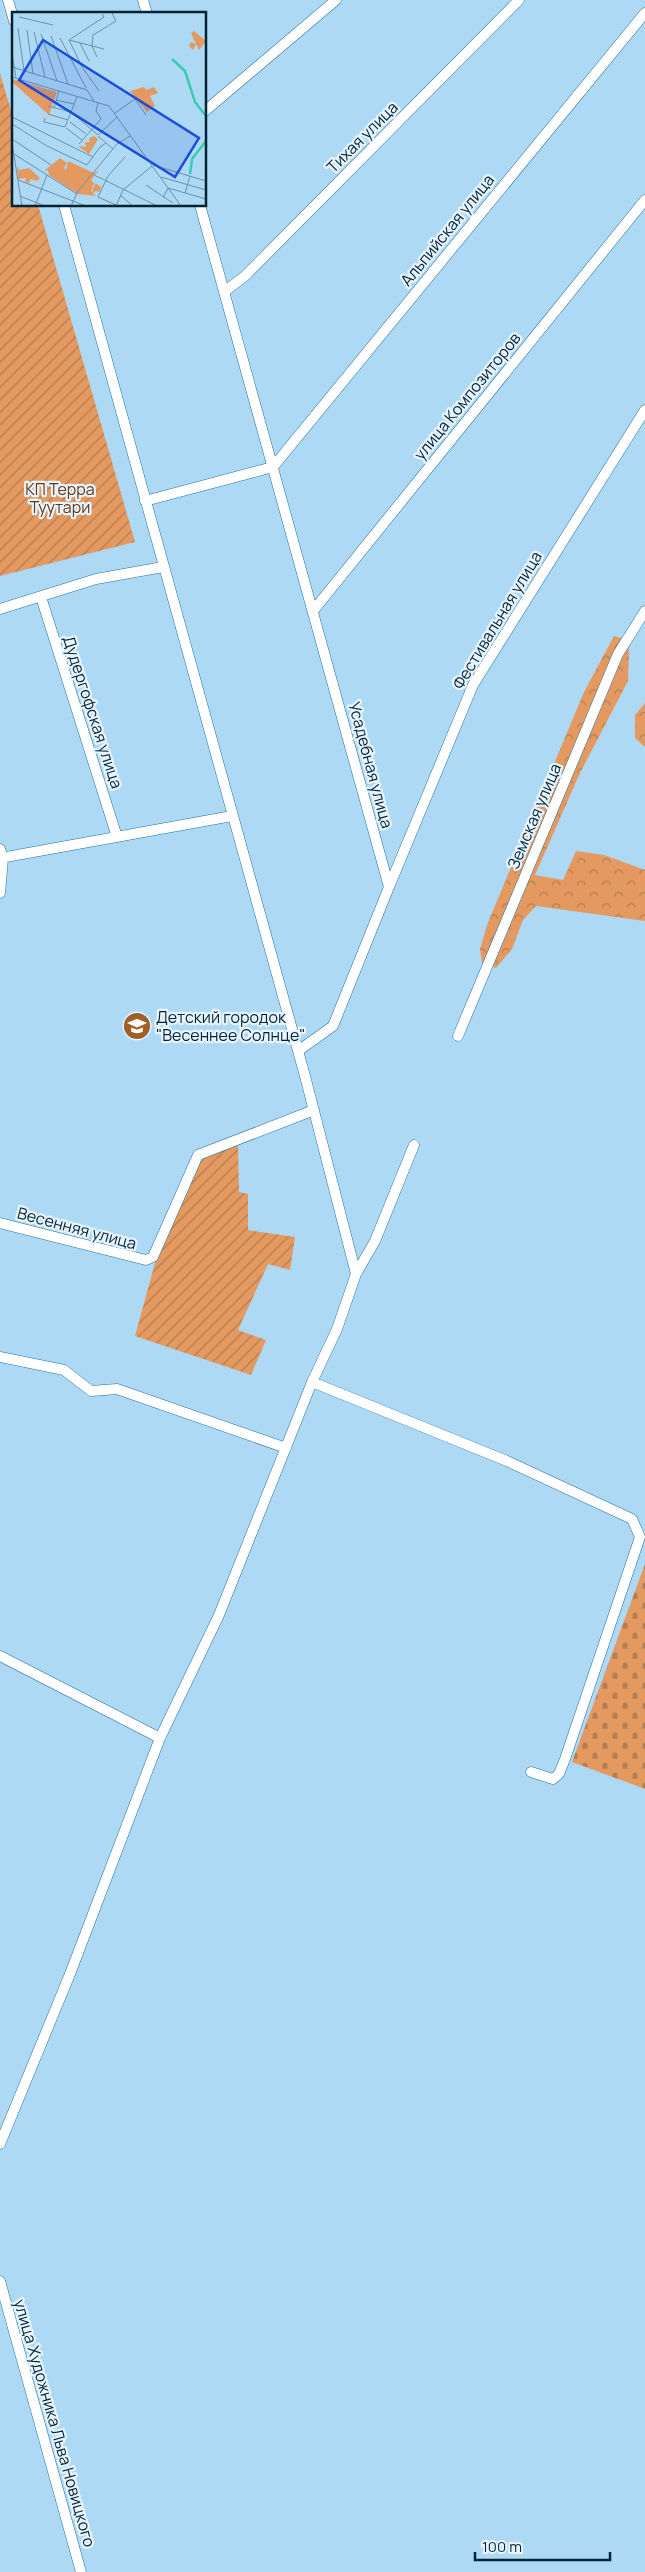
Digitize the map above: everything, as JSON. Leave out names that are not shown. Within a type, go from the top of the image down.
[{"type":"street","points":[[8,0],[12,14]]},
{"type":"street","points":[[206,110],[336,0]]},
{"type":"street","name":"Тихая улица","points":[[224,292],[252,269],[519,0]]},
{"type":"street","name":"Альпийская улица","points":[[272,467],[645,13]]},
{"type":"street","name":"улица Композиторов","points":[[313,611],[645,200]]},
{"type":"street","points":[[64,206],[298,1051],[356,1274]]},
{"type":"street","name":"Усадебная улица","points":[[200,206],[389,887]]},
{"type":"street","name":"Фестивальная улица","points":[[389,887],[473,685],[645,410]]},
{"type":"street","points":[[145,501],[272,467]]},
{"type":"street","points":[[0,609],[96,579],[163,566]]},
{"type":"street","name":"Дудергофская улица","points":[[41,597],[117,837]]},
{"type":"street","name":"Земская улица","points":[[458,1036],[618,654],[645,611]]},
{"type":"street","points":[[0,893],[1,855],[117,837],[232,816]]},
{"type":"street","points":[[298,1051],[333,1026],[389,887]]},
{"type":"street","name":"Весенняя улица","points":[[0,1223],[146,1260],[152,1257],[198,1155],[314,1110]]},
{"type":"street","points":[[0,2144],[70,1974],[160,1738],[219,1616],[312,1382],[336,1329],[356,1274],[376,1241],[414,1145]]},
{"type":"street","points":[[0,1357],[64,1370],[91,1391],[117,1389],[286,1448]]},
{"type":"street","points":[[312,1382],[507,1461],[632,1518],[640,1537],[566,1759],[559,1774],[553,1779],[531,1772]]},
{"type":"street","points":[[0,1656],[160,1738]]},
{"type":"street","name":"улица Художника Льва Новицкого","points":[[0,2282],[81,2572]]},
{"type":"green space","name":"КП Терра Туутари","points":[[0,73],[12,114],[12,206],[38,206],[135,542],[0,576]]},
{"type":"green space","points":[[614,636],[625,639],[629,649],[628,681],[580,773],[535,875],[563,880],[576,851],[604,855],[645,870],[645,921],[536,906],[523,920],[512,949],[496,968],[482,963],[480,949],[487,925],[584,692]]},
{"type":"green space","points":[[645,703],[645,747],[635,738],[635,715]]},
{"type":"green space","points":[[227,1146],[238,1146],[239,1192],[248,1194],[248,1230],[295,1237],[290,1270],[268,1264],[238,1330],[266,1340],[251,1375],[135,1336],[155,1263],[198,1162]]},
{"type":"green space","points":[[645,1564],[645,1789],[572,1762]]},
{"type":"place","name":"Детский городок \"Весеннее Солнце\"","points":[[137,1026]]}]
